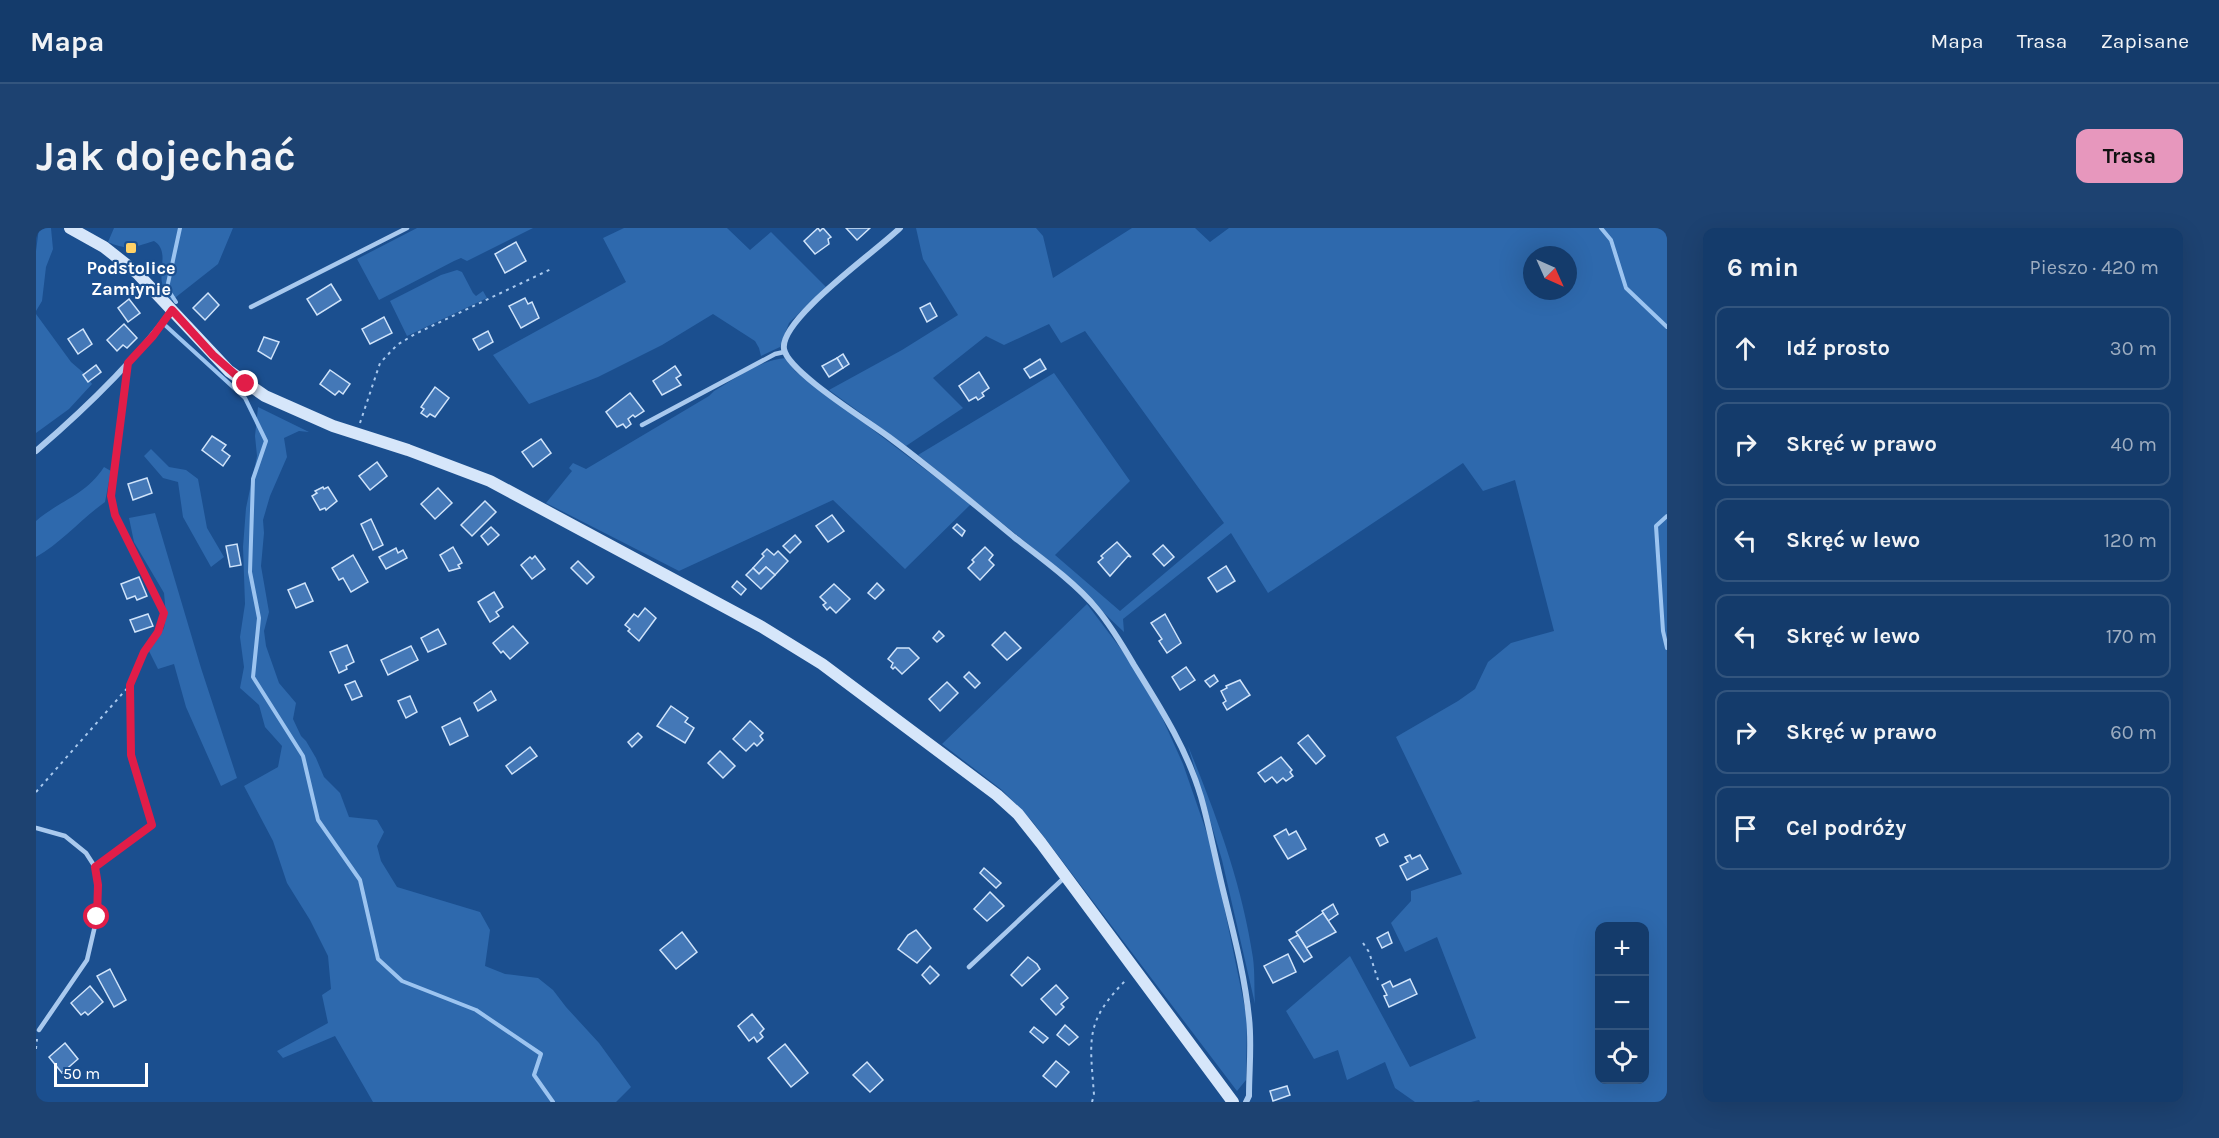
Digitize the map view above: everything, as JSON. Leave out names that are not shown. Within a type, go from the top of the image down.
[{"type":"street","points":[[70,228],[105,247],[137,273],[213,355],[246,384],[265,396],[303,414],[490,481],[807,653],[1011,807],[1136,969],[1233,1102]]},
{"type":"street","points":[[900,228],[803,313],[788,332],[784,352],[797,368],[890,437],[981,510],[1050,566],[1096,608],[1149,688],[1174,730],[1197,785],[1238,952],[1249,1017],[1251,1053],[1249,1096],[1246,1102]]},
{"type":"street","points":[[36,450],[128,363],[153,336],[172,310]]},
{"type":"lane","points":[[250,307],[407,228]]},
{"type":"lane","points":[[642,425],[775,354],[784,352]]},
{"type":"lane","points":[[36,828],[65,836],[86,853],[95,867],[98,885],[97,917],[87,960],[39,1030]]},
{"type":"lane","points":[[969,967],[1066,876]]},
{"type":"path","points":[[356,434],[380,363],[397,345],[551,269]]},
{"type":"path","points":[[36,792],[130,685],[144,652],[158,632],[164,613],[115,515],[111,496],[128,363]]},
{"type":"path","points":[[95,867],[152,825],[131,755],[130,685]]},
{"type":"path","points":[[1363,943],[1369,952],[1378,980]]},
{"type":"path","points":[[1092,1102],[1094,1095],[1090,1041],[1096,1020],[1109,996],[1136,969]]},
{"type":"path","points":[[36,1049],[39,1030]]},
{"type":"shaded area","points":[[39,228],[51,228],[53,249],[46,267],[42,301],[36,311],[36,251]]},
{"type":"shaded area","points":[[114,228],[233,228],[218,264],[171,301],[162,283],[162,255],[159,245],[154,241],[131,247],[115,245],[108,242]]},
{"type":"shaded area","points":[[417,228],[533,228],[467,261],[461,258],[454,261],[379,300],[357,259]]},
{"type":"shaded area","points":[[624,228],[727,228],[750,250],[771,232],[826,287],[789,323],[780,347],[761,356],[755,341],[713,314],[662,345],[598,377],[529,404],[493,355],[626,282],[603,238]]},
{"type":"shaded area","points":[[916,228],[1036,228],[1043,236],[1053,278],[1132,228],[1195,228],[1210,242],[1229,228],[1667,228],[1667,1102],[1480,1102],[1479,1100],[1415,1102],[1395,1088],[1385,1062],[1347,1080],[1338,1050],[1314,1059],[1286,1011],[1350,956],[1410,1067],[1476,1038],[1437,937],[1405,952],[1391,923],[1411,901],[1411,891],[1462,874],[1396,737],[1475,689],[1488,662],[1511,643],[1554,631],[1515,480],[1483,491],[1463,463],[1268,593],[1231,533],[1123,619],[1124,632],[1049,561],[918,455],[1054,373],[1130,481],[1055,555],[1120,611],[1224,523],[1085,331],[1061,343],[1049,324],[1004,345],[986,336],[933,378],[963,408],[906,446],[829,390],[902,350],[958,315],[923,259]]},
{"type":"shaded area","points":[[457,270],[462,272],[476,296],[483,291],[487,298],[407,336],[390,301],[441,275]]},
{"type":"shaded area","points":[[36,314],[71,362],[86,375],[92,384],[69,409],[36,433]]},
{"type":"shaded area","points":[[786,358],[795,371],[971,504],[905,569],[833,500],[679,571],[546,503],[572,471],[569,468],[573,463],[586,469],[709,396],[748,370],[776,359]]},
{"type":"shaded area","points":[[258,407],[309,432],[299,431],[284,438],[287,457],[270,496],[263,520],[261,566],[269,612],[264,631],[266,646],[279,683],[296,703],[293,719],[301,736],[316,758],[324,777],[340,793],[349,817],[377,820],[384,832],[377,846],[381,861],[397,887],[480,912],[490,930],[485,966],[505,974],[538,978],[553,990],[599,1043],[631,1087],[616,1102],[373,1102],[335,1036],[283,1058],[277,1051],[328,1023],[322,995],[331,989],[328,956],[310,920],[287,883],[273,841],[244,786],[278,767],[282,746],[265,727],[259,705],[240,688],[244,667],[240,637],[245,604],[243,547],[246,508],[257,456],[255,436]]},
{"type":"shaded area","points":[[151,449],[169,467],[186,470],[198,479],[207,528],[224,557],[211,567],[183,517],[178,482],[163,478],[144,456]]},
{"type":"shaded area","points":[[104,467],[111,471],[105,502],[54,545],[36,557],[36,521],[89,485]]},
{"type":"shaded area","points":[[155,513],[201,668],[237,778],[221,786],[186,707],[174,664],[158,669],[149,651],[164,628],[166,615],[164,593],[134,542],[129,518]]},
{"type":"shaded area","points":[[1087,604],[1124,653],[1160,713],[1183,764],[1212,848],[1247,1018],[1246,1080],[1237,1091],[1032,821],[1002,790],[942,744]]},
{"type":"shaded area","points":[[1188,746],[1218,823],[1235,876],[1253,958],[1255,1004],[1222,860]]},
{"type":"building","points":[[818,228],[820,231],[823,228],[831,237],[828,239],[829,244],[815,254],[804,241]]},
{"type":"building","points":[[846,228],[870,228],[857,240]]},
{"type":"building","points":[[516,242],[526,261],[505,273],[495,254]]},
{"type":"building","points":[[331,284],[341,300],[317,315],[307,299]]},
{"type":"building","points":[[208,293],[219,305],[205,320],[193,308]]},
{"type":"building","points":[[525,298],[528,304],[532,302],[539,318],[521,328],[509,306]]},
{"type":"building","points":[[129,299],[140,313],[128,322],[118,308]]},
{"type":"building","points":[[930,303],[937,316],[927,322],[920,308]]},
{"type":"building","points":[[384,317],[392,333],[370,344],[362,329]]},
{"type":"building","points":[[124,324],[137,338],[127,348],[123,345],[117,351],[107,340]]},
{"type":"building","points":[[83,329],[92,344],[78,354],[68,339]]},
{"type":"building","points":[[488,331],[493,342],[479,350],[473,339]]},
{"type":"building","points":[[264,337],[279,342],[271,359],[258,351]]},
{"type":"building","points":[[843,354],[849,364],[843,368],[837,358]]},
{"type":"building","points":[[837,358],[843,368],[829,377],[822,366]]},
{"type":"building","points":[[1040,359],[1046,369],[1030,378],[1024,369]]},
{"type":"building","points":[[96,365],[101,372],[88,382],[83,375]]},
{"type":"building","points":[[675,366],[681,375],[676,378],[681,385],[662,395],[653,381]]},
{"type":"building","points":[[330,370],[350,384],[343,394],[339,391],[335,395],[320,384]]},
{"type":"building","points":[[979,372],[989,388],[978,400],[976,397],[969,401],[959,386]]},
{"type":"building","points":[[435,387],[449,398],[435,417],[430,414],[427,417],[421,413],[424,409],[421,407]]},
{"type":"building","points":[[630,393],[644,411],[628,419],[631,424],[626,428],[623,424],[617,427],[606,412]]},
{"type":"building","points":[[212,436],[226,445],[222,450],[230,456],[223,466],[202,450]]},
{"type":"building","points":[[541,439],[551,453],[533,467],[522,452]]},
{"type":"building","points":[[377,462],[387,476],[370,490],[359,476]]},
{"type":"building","points":[[147,478],[152,493],[133,500],[128,484]]},
{"type":"building","points":[[323,487],[324,489],[328,487],[337,501],[326,510],[325,508],[320,510],[312,496],[317,493],[315,491]]},
{"type":"building","points":[[438,488],[452,503],[435,519],[421,504]]},
{"type":"building","points":[[485,501],[496,512],[472,536],[461,525]]},
{"type":"building","points":[[832,515],[844,531],[828,542],[816,526]]},
{"type":"building","points":[[371,519],[383,545],[373,550],[361,524]]},
{"type":"building","points":[[957,524],[965,531],[962,536],[953,528]]},
{"type":"building","points":[[491,527],[499,535],[488,545],[481,536]]},
{"type":"building","points":[[795,535],[801,542],[790,553],[783,546]]},
{"type":"building","points":[[1117,542],[1131,557],[1128,556],[1110,576],[1098,562],[1103,558],[1101,556]]},
{"type":"building","points":[[237,544],[241,565],[230,567],[226,546]]},
{"type":"building","points":[[1163,545],[1174,557],[1164,566],[1153,554]]},
{"type":"building","points":[[453,547],[462,563],[458,565],[460,568],[449,571],[440,555]]},
{"type":"building","points":[[985,547],[993,555],[989,560],[994,565],[980,580],[968,568],[974,562],[972,560]]},
{"type":"building","points":[[396,548],[398,553],[403,550],[407,558],[386,569],[379,557]]},
{"type":"building","points":[[767,549],[774,555],[778,551],[788,561],[775,575],[766,567],[759,574],[753,568]]},
{"type":"building","points":[[353,555],[368,582],[351,592],[343,578],[339,580],[332,568]]},
{"type":"building","points":[[535,556],[545,569],[532,579],[521,565],[530,557],[532,559]]},
{"type":"building","points":[[578,561],[594,577],[587,584],[571,568]]},
{"type":"building","points":[[1226,566],[1235,581],[1217,592],[1208,578]]},
{"type":"building","points":[[766,567],[775,575],[761,589],[746,575],[753,568],[759,574]]},
{"type":"building","points":[[139,577],[147,596],[137,600],[135,596],[127,599],[121,584]]},
{"type":"building","points":[[737,581],[746,589],[741,595],[732,587]]},
{"type":"building","points":[[305,583],[313,601],[296,608],[288,590]]},
{"type":"building","points":[[877,583],[884,590],[875,599],[868,593]]},
{"type":"building","points":[[834,584],[850,599],[836,613],[830,607],[827,610],[823,605],[826,603],[820,597]]},
{"type":"building","points":[[494,592],[503,607],[496,612],[499,616],[490,622],[478,602]]},
{"type":"building","points":[[645,608],[656,618],[639,641],[625,625],[634,614],[638,617]]},
{"type":"building","points":[[148,614],[153,626],[135,632],[130,620]]},
{"type":"building","points":[[1165,614],[1181,643],[1167,653],[1159,641],[1162,639],[1151,623]]},
{"type":"building","points":[[513,626],[528,643],[510,659],[493,643]]},
{"type":"building","points":[[438,629],[446,644],[428,652],[421,638]]},
{"type":"building","points":[[939,631],[944,636],[937,642],[933,638]]},
{"type":"building","points":[[1005,632],[1021,648],[1007,660],[992,645]]},
{"type":"building","points":[[347,645],[354,662],[339,673],[330,652]]},
{"type":"building","points":[[411,646],[418,660],[388,675],[381,660]]},
{"type":"building","points":[[897,648],[909,648],[919,658],[902,674],[895,667],[893,669],[891,667],[893,663],[888,659]]},
{"type":"building","points":[[1186,667],[1195,680],[1180,690],[1172,677]]},
{"type":"building","points":[[969,672],[980,683],[975,688],[964,677]]},
{"type":"building","points":[[1214,675],[1218,681],[1210,687],[1205,681]]},
{"type":"building","points":[[1240,680],[1250,695],[1227,710],[1221,691],[1227,688],[1226,686]]},
{"type":"building","points":[[355,681],[362,696],[352,700],[345,685]]},
{"type":"building","points":[[947,682],[958,693],[940,711],[929,699]]},
{"type":"building","points":[[491,691],[496,700],[478,711],[474,703]]},
{"type":"building","points":[[410,696],[417,712],[406,718],[398,701]]},
{"type":"building","points":[[671,706],[688,718],[685,722],[694,728],[685,743],[657,726]]},
{"type":"building","points":[[460,718],[468,736],[450,745],[442,727]]},
{"type":"building","points":[[750,721],[763,733],[760,736],[763,740],[757,746],[754,743],[746,751],[733,739]]},
{"type":"building","points":[[638,733],[642,737],[632,747],[628,742]]},
{"type":"building","points":[[1308,735],[1325,756],[1316,764],[1298,743]]},
{"type":"building","points":[[530,747],[537,756],[512,774],[506,766]]},
{"type":"building","points":[[720,751],[735,766],[723,778],[708,763]]},
{"type":"building","points":[[1281,757],[1292,770],[1290,772],[1293,776],[1286,781],[1283,778],[1277,783],[1272,777],[1265,782],[1258,773]]},
{"type":"building","points":[[1286,829],[1289,835],[1296,831],[1306,849],[1288,859],[1274,836]]},
{"type":"building","points":[[1384,834],[1388,842],[1380,846],[1376,838]]},
{"type":"building","points":[[1410,855],[1412,859],[1420,855],[1428,869],[1407,880],[1400,866],[1408,862],[1405,857]]},
{"type":"building","points":[[984,868],[1001,883],[996,888],[980,873]]},
{"type":"building","points":[[990,892],[1004,906],[987,921],[974,909]]},
{"type":"building","points":[[1333,904],[1338,914],[1328,921],[1322,911]]},
{"type":"building","points":[[1323,913],[1336,932],[1306,948],[1296,932]]},
{"type":"building","points":[[916,930],[931,948],[917,963],[898,949],[908,935]]},
{"type":"building","points":[[682,932],[697,952],[676,969],[660,950]]},
{"type":"building","points":[[1388,932],[1392,943],[1382,948],[1377,938]]},
{"type":"building","points":[[1298,935],[1312,957],[1304,962],[1289,940]]},
{"type":"building","points":[[1288,954],[1296,972],[1273,983],[1264,966]]},
{"type":"building","points":[[1028,957],[1040,969],[1022,986],[1011,975]]},
{"type":"building","points":[[930,966],[939,975],[930,984],[922,975]]},
{"type":"building","points":[[110,969],[126,1000],[114,1007],[97,976]]},
{"type":"building","points":[[1410,979],[1417,994],[1389,1007],[1382,985],[1390,981],[1393,987]]},
{"type":"building","points":[[1056,985],[1068,998],[1061,1004],[1064,1007],[1056,1015],[1041,999]]},
{"type":"building","points":[[90,986],[103,1002],[88,1015],[85,1012],[81,1015],[71,1003]]},
{"type":"building","points":[[752,1014],[764,1029],[760,1033],[763,1037],[757,1042],[754,1037],[749,1041],[738,1026]]},
{"type":"building","points":[[1065,1025],[1078,1037],[1069,1045],[1057,1035]]},
{"type":"building","points":[[1034,1027],[1048,1038],[1043,1043],[1030,1032]]},
{"type":"building","points":[[65,1043],[78,1059],[62,1073],[49,1057]]},
{"type":"building","points":[[785,1044],[808,1073],[791,1087],[768,1058]]},
{"type":"building","points":[[1056,1061],[1069,1072],[1056,1087],[1043,1076]]},
{"type":"building","points":[[867,1062],[883,1080],[870,1092],[853,1075]]},
{"type":"building","points":[[1287,1086],[1290,1095],[1273,1101],[1270,1091]]},
{"type":"waterway","points":[[176,302],[167,288],[180,228]]},
{"type":"waterway","points":[[1601,228],[1611,240],[1626,288],[1667,327]]},
{"type":"waterway","points":[[166,326],[245,398],[266,441],[253,479],[250,572],[259,618],[253,677],[303,756],[318,820],[360,880],[378,959],[402,981],[476,1010],[541,1054],[534,1075],[553,1102]]},
{"type":"waterway","points":[[1667,516],[1656,526],[1663,631],[1667,648]]},
{"type":"place","name":"Podstolice Zamłynie","points":[[131,248]]},
{"type":"route","points":[[97,917],[98,885],[95,867],[152,825],[131,755],[130,685],[144,652],[158,632],[164,613],[115,515],[111,496],[128,363],[153,336],[172,310],[196,338],[229,371],[246,384]]}]
